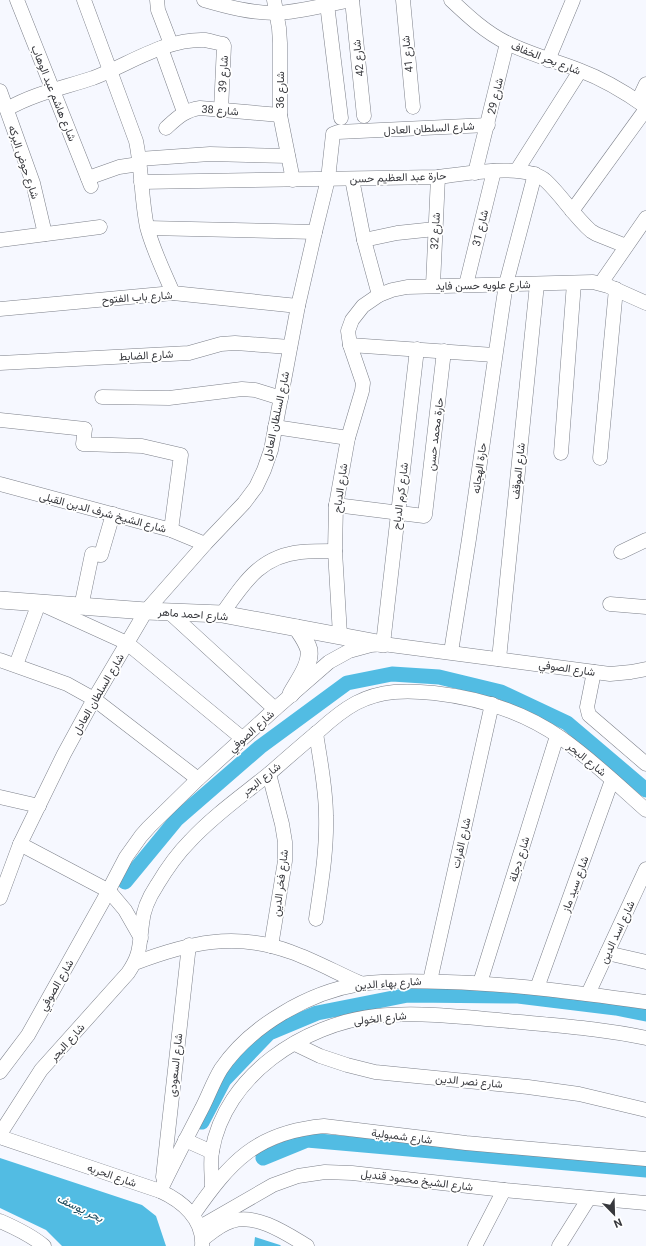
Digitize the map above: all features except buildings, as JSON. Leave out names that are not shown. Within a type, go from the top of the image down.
[{"type":"main road","name":"شارع احمد ماهر","points":[[0,600],[146,611],[222,614],[383,644]]},
{"type":"main road","points":[[291,694],[306,666],[309,657],[309,649],[297,628]]},
{"type":"street","name":"شارع هاشم عبد الوهاب","points":[[17,0],[89,182],[119,168],[139,161]]},
{"type":"street","points":[[84,0],[136,141],[148,228],[173,293]]},
{"type":"street","points":[[157,0],[166,46],[184,112],[166,128]]},
{"type":"street","points":[[204,0],[251,12],[276,6],[296,10],[352,0]]},
{"type":"street","name":"شارع 42","points":[[352,0],[364,116]]},
{"type":"street","name":"شارع 41","points":[[403,0],[413,107]]},
{"type":"street","name":"شارع بحر الخفاف","points":[[451,0],[479,25],[507,43],[580,71],[609,84],[643,106]]},
{"type":"street","points":[[548,60],[573,0]]},
{"type":"street","points":[[327,4],[341,118]]},
{"type":"street","name":"شارع 36","points":[[276,6],[280,43],[280,115],[293,180]]},
{"type":"street","name":"شارع 39","points":[[166,46],[187,41],[205,40],[224,45],[221,110]]},
{"type":"street","name":"شارع 29","points":[[475,173],[507,43]]},
{"type":"street","points":[[6,119],[22,100],[92,78],[166,46]]},
{"type":"street","points":[[517,170],[580,71]]},
{"type":"street","points":[[572,211],[643,106],[646,84]]},
{"type":"street","name":"شارع حوض البركه","points":[[0,91],[6,119],[32,183],[46,234]]},
{"type":"street","name":"شارع 38","points":[[184,112],[200,108],[280,115]]},
{"type":"street","name":"شارع السلطان العادل","points":[[0,898],[20,844],[38,806],[94,699],[146,611],[204,544],[244,503],[256,487],[264,470],[271,450],[298,306],[314,232],[331,165],[332,136],[336,132],[488,125]]},
{"type":"street","points":[[139,161],[210,154],[288,156]]},
{"type":"street","name":"حارة عبد العظيم حسن","points":[[141,182],[438,177],[517,170],[535,174],[546,181],[586,227],[596,234],[626,246]]},
{"type":"street","name":"شارع 31","points":[[466,285],[494,171]]},
{"type":"street","name":"حارة الهجانه","points":[[451,652],[469,539],[494,355],[506,284],[535,174]]},
{"type":"street","name":"شارع 32","points":[[433,285],[438,177]]},
{"type":"street","points":[[352,179],[364,240],[379,295]]},
{"type":"street","points":[[601,284],[646,218]]},
{"type":"street","points":[[0,240],[100,227]]},
{"type":"street","points":[[148,228],[314,232]]},
{"type":"street","points":[[364,240],[396,233],[436,229]]},
{"type":"street","points":[[561,453],[574,283]]},
{"type":"street","name":"شارع الموقف","points":[[499,659],[537,284]]},
{"type":"street","name":"شارع علويه حسن فايد","points":[[350,345],[348,331],[352,320],[363,306],[379,295],[407,287],[433,285],[601,284],[616,289],[646,303]]},
{"type":"street","points":[[600,458],[616,289]]},
{"type":"street","name":"شارع باب الفتوح","points":[[0,309],[173,293],[298,306]]},
{"type":"street","name":"شارع الضابط","points":[[0,363],[189,353],[221,344],[235,343],[290,347]]},
{"type":"street","points":[[350,345],[494,355]]},
{"type":"street","name":"شارع الدباح","points":[[340,635],[335,551],[336,505],[348,438],[363,383],[350,345]]},
{"type":"street","name":"شارع كرم الدباح","points":[[383,644],[417,349]]},
{"type":"street","name":"حارة محمد حسن","points":[[398,512],[423,516],[426,514],[444,351]]},
{"type":"street","points":[[102,397],[169,398],[242,389],[255,390],[281,398]]},
{"type":"street","points":[[0,420],[85,429],[83,444],[142,446],[180,455],[171,530]]},
{"type":"street","points":[[275,427],[348,438]]},
{"type":"street","name":"شارع الشيخ شرف الدين القبلى","points":[[0,484],[171,530],[204,544]]},
{"type":"street","points":[[336,505],[398,512]]},
{"type":"street","points":[[81,606],[92,554],[101,555],[113,514]]},
{"type":"street","points":[[621,552],[646,540]]},
{"type":"street","points":[[222,614],[244,583],[254,572],[266,563],[290,554],[335,551]]},
{"type":"street","points":[[16,665],[38,603],[127,643],[242,738]]},
{"type":"street","points":[[610,604],[646,607]]},
{"type":"street","points":[[170,612],[275,709]]},
{"type":"street","name":"شارع الصوفي","points":[[0,1072],[28,1035],[109,891],[126,857],[141,836],[198,779],[242,738],[320,669],[339,656],[360,647],[383,644],[610,674],[646,669]]},
{"type":"street","points":[[0,660],[67,684],[94,699],[198,779]]},
{"type":"street","points":[[594,672],[587,707],[589,715],[646,764]]},
{"type":"street","name":"شارع البحر","points":[[0,1134],[41,1070],[128,973],[135,963],[140,951],[143,917],[150,897],[172,862],[189,841],[208,822],[269,774],[340,713],[356,703],[373,696],[392,692],[410,691],[453,695],[492,704],[534,722],[557,736],[612,780],[646,810]]},
{"type":"street","name":"شارع الفرات","points":[[430,981],[492,704]]},
{"type":"street","points":[[316,733],[324,786],[326,814],[326,842],[316,920]]},
{"type":"street","name":"شارع دجلة","points":[[480,983],[557,736]]},
{"type":"street","name":"شارع فخر الدين","points":[[269,774],[282,824],[285,842],[285,862],[271,946]]},
{"type":"street","name":"شارع سيد ماز","points":[[537,988],[612,780]]},
{"type":"street","points":[[0,797],[38,806]]},
{"type":"street","points":[[20,844],[109,891],[124,910],[141,938]]},
{"type":"street","name":"شارع اسد الدين","points":[[588,994],[646,869]]},
{"type":"street","points":[[135,963],[166,951],[188,945],[230,941],[251,942],[290,952],[360,984]]},
{"type":"street","name":"شارع السعودى","points":[[161,1188],[188,945]]},
{"type":"street","points":[[607,953],[646,962]]},
{"type":"street","name":"شارع بهاء الدين","points":[[161,1188],[221,1069],[254,1034],[272,1019],[314,996],[360,984],[430,981],[480,983],[537,988],[646,1002]]},
{"type":"street","name":"شارع الخولى","points":[[212,1188],[212,1152],[216,1135],[223,1116],[236,1094],[252,1075],[267,1062],[295,1044],[327,1028],[350,1021],[375,1016],[399,1015],[469,1017],[562,1025],[603,1030],[646,1038]]},
{"type":"street","name":"شارع نصر الدين","points":[[295,1044],[320,1056],[375,1072],[528,1086],[601,1098],[646,1110]]},
{"type":"street","name":"شارع شمبولية","points":[[200,1232],[212,1188],[236,1160],[268,1139],[298,1129],[324,1126],[466,1143],[646,1159]]},
{"type":"street","name":"شارع الحريه","points":[[0,1137],[161,1188],[184,1204],[200,1232]]},
{"type":"street","points":[[185,1140],[212,1152]]},
{"type":"street","name":"شارع الشيخ محمود قنديل","points":[[200,1232],[273,1185],[298,1176],[325,1172],[352,1173],[504,1190],[646,1203]]},
{"type":"street","points":[[475,1246],[504,1190]]},
{"type":"street","points":[[559,1246],[589,1198]]},
{"type":"street","points":[[200,1232],[222,1226],[232,1221],[244,1219],[256,1220],[267,1224],[307,1246]]},
{"type":"street","points":[[0,1222],[15,1227],[34,1238],[44,1246]]},
{"type":"water","name":"بحر يوسف","points":[[0,1158],[142,1205],[156,1216],[166,1246],[62,1246],[46,1230],[0,1208]]},
{"type":"water","points":[[255,1237],[280,1245],[281,1246],[254,1246]]},
{"type":"waterway","points":[[125,882],[177,819],[260,747],[347,683],[392,674],[439,677],[501,692],[567,723],[646,790]]},
{"type":"waterway","points":[[202,1122],[224,1080],[269,1033],[317,1013],[408,995],[518,996],[616,1008],[646,1014]]},
{"type":"waterway","points":[[263,1158],[307,1140],[646,1170]]}]
